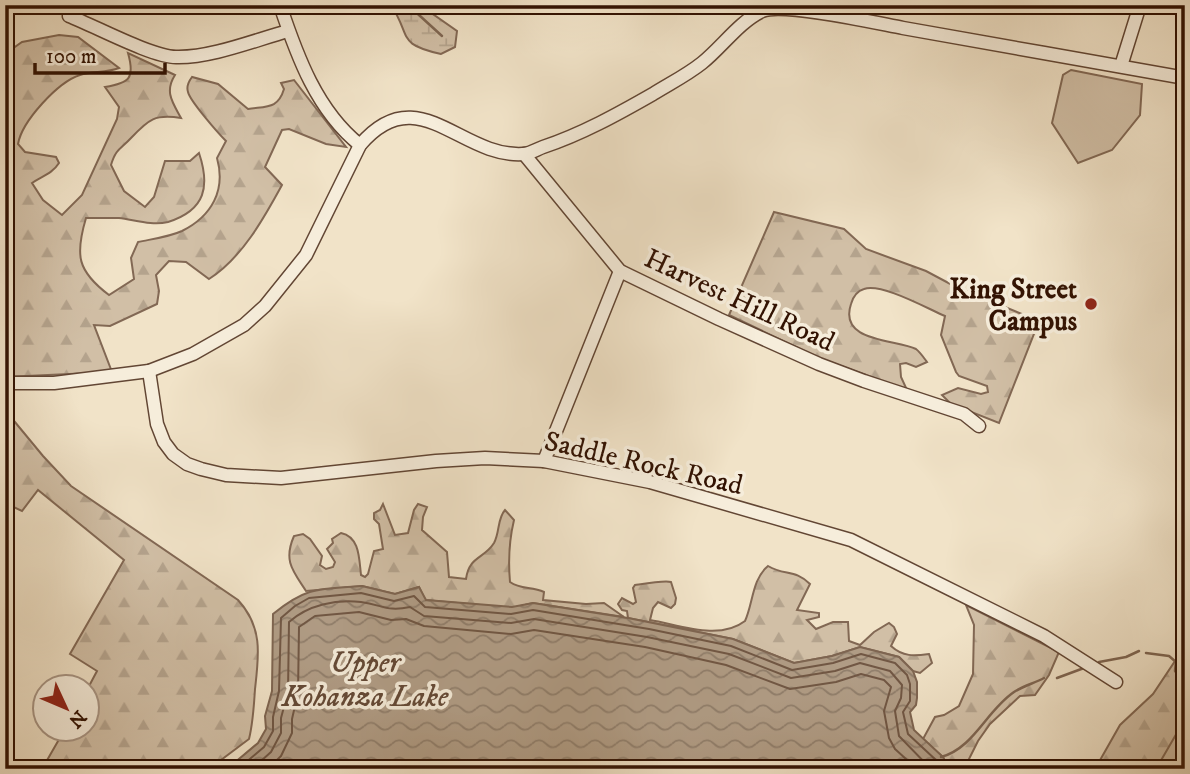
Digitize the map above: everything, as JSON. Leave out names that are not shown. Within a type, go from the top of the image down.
[{"type":"street","points":[[279,5],[317,95],[327,111],[360,145]]},
{"type":"street","points":[[752,5],[860,20],[1185,78]]},
{"type":"street","points":[[1121,66],[1140,5]]},
{"type":"street","points":[[5,383],[54,383],[149,372],[219,341],[244,325],[265,306],[306,255],[360,145],[371,132],[386,122],[402,118],[432,121],[496,150],[524,154],[565,139],[626,109],[687,74],[766,8]]},
{"type":"street","points":[[69,16],[175,58],[205,54],[288,31]]},
{"type":"street","name":"Harvest Hill Road","points":[[524,154],[620,271],[819,364],[964,414],[979,426]]},
{"type":"street","points":[[544,461],[620,271]]},
{"type":"street","name":"Saddle Rock Road","points":[[149,372],[157,424],[164,442],[173,454],[187,464],[201,469],[226,475],[281,478],[485,458],[544,461],[650,482],[851,540],[1044,636],[1116,682]]},
{"type":"green space","points":[[391,5],[427,5],[430,12],[457,31],[455,47],[441,54],[417,47],[407,38]]},
{"type":"green space","points":[[59,35],[78,37],[119,68],[71,79],[42,104],[26,124],[18,144],[25,152],[56,157],[59,163],[32,183],[43,200],[62,215],[82,195],[117,119],[119,107],[105,87],[120,84],[128,78],[131,68],[128,53],[175,75],[170,92],[181,118],[153,119],[117,152],[111,165],[124,191],[145,207],[154,197],[165,161],[190,161],[199,153],[202,165],[202,195],[197,204],[181,217],[156,223],[119,218],[86,218],[80,242],[81,261],[90,278],[109,295],[134,279],[131,258],[138,242],[182,231],[192,225],[209,210],[218,191],[220,181],[217,158],[226,141],[190,96],[187,88],[192,77],[218,84],[248,109],[275,103],[284,89],[281,83],[294,80],[346,147],[326,144],[289,129],[282,130],[265,167],[282,185],[260,224],[232,260],[209,279],[186,262],[169,261],[156,275],[159,291],[157,304],[110,326],[94,325],[112,372],[5,377],[5,54],[22,42]]},
{"type":"green space","points":[[1071,70],[1142,84],[1140,115],[1112,150],[1078,163],[1052,123],[1063,75]]},
{"type":"green space","points":[[774,212],[844,229],[866,249],[926,271],[956,287],[1039,321],[999,423],[951,404],[942,395],[958,388],[981,394],[988,392],[987,386],[959,376],[956,372],[941,335],[945,316],[904,297],[872,288],[864,289],[853,299],[849,317],[853,326],[861,333],[916,349],[922,355],[927,362],[916,367],[900,364],[901,377],[907,390],[819,358],[729,315]]},
{"type":"green space","points":[[5,410],[71,486],[238,600],[246,610],[255,631],[258,653],[249,739],[209,769],[42,769],[58,742],[102,742],[102,672],[96,672],[70,654],[124,560],[38,490],[22,511],[5,503]]},
{"type":"green space","points":[[383,504],[395,535],[408,533],[418,504],[427,507],[422,530],[447,552],[449,577],[466,579],[470,566],[494,543],[505,510],[514,520],[509,551],[510,582],[544,592],[543,600],[604,603],[624,617],[533,603],[512,608],[425,600],[419,587],[395,594],[362,586],[306,591],[291,565],[289,552],[294,536],[303,534],[310,539],[322,556],[320,565],[326,569],[333,567],[335,562],[327,549],[333,543],[332,539],[341,533],[347,535],[355,544],[361,575],[365,577],[374,551],[383,549],[379,524],[374,519],[374,513],[380,510]]},
{"type":"green space","points":[[768,566],[800,576],[810,584],[797,610],[819,613],[819,617],[807,620],[816,629],[833,622],[848,622],[849,641],[860,645],[889,623],[897,634],[891,646],[909,655],[929,654],[932,663],[920,673],[913,671],[899,657],[860,647],[832,656],[794,663],[733,639],[628,618],[627,611],[622,610],[618,604],[622,598],[633,604],[636,602],[633,588],[635,585],[671,582],[675,604],[671,608],[658,602],[653,608],[650,620],[711,631],[735,627],[745,621],[756,585]]},
{"type":"green space","points":[[966,605],[1059,652],[1049,675],[1035,695],[1020,696],[990,724],[964,769],[949,769],[943,757],[923,739],[935,717],[959,706],[973,674],[974,625]]},
{"type":"green space","points":[[1185,646],[1185,769],[1095,769],[1120,725],[1153,694]]},
{"type":"green space","points":[[1185,719],[1185,769],[1156,769]]},
{"type":"water","name":"Upper Kohanza Lake","points":[[362,586],[395,594],[419,587],[426,600],[512,607],[533,603],[628,618],[733,639],[794,663],[832,656],[860,647],[899,657],[913,671],[917,682],[916,705],[910,712],[914,730],[943,757],[949,769],[227,769],[258,743],[266,729],[265,716],[272,691],[273,614],[295,598],[314,591]]},
{"type":"waterway","points":[[408,5],[442,36]]},
{"type":"waterway","points":[[1099,662],[1126,657],[1139,651]]},
{"type":"waterway","points":[[1146,653],[1169,656],[1176,662],[1175,671],[1185,681]]},
{"type":"waterway","points":[[1057,678],[1084,668]]},
{"type":"waterway","points":[[941,757],[962,746],[1014,692],[1044,678]]},
{"type":"place","name":"King Street Campus","points":[[1091,304]]}]
